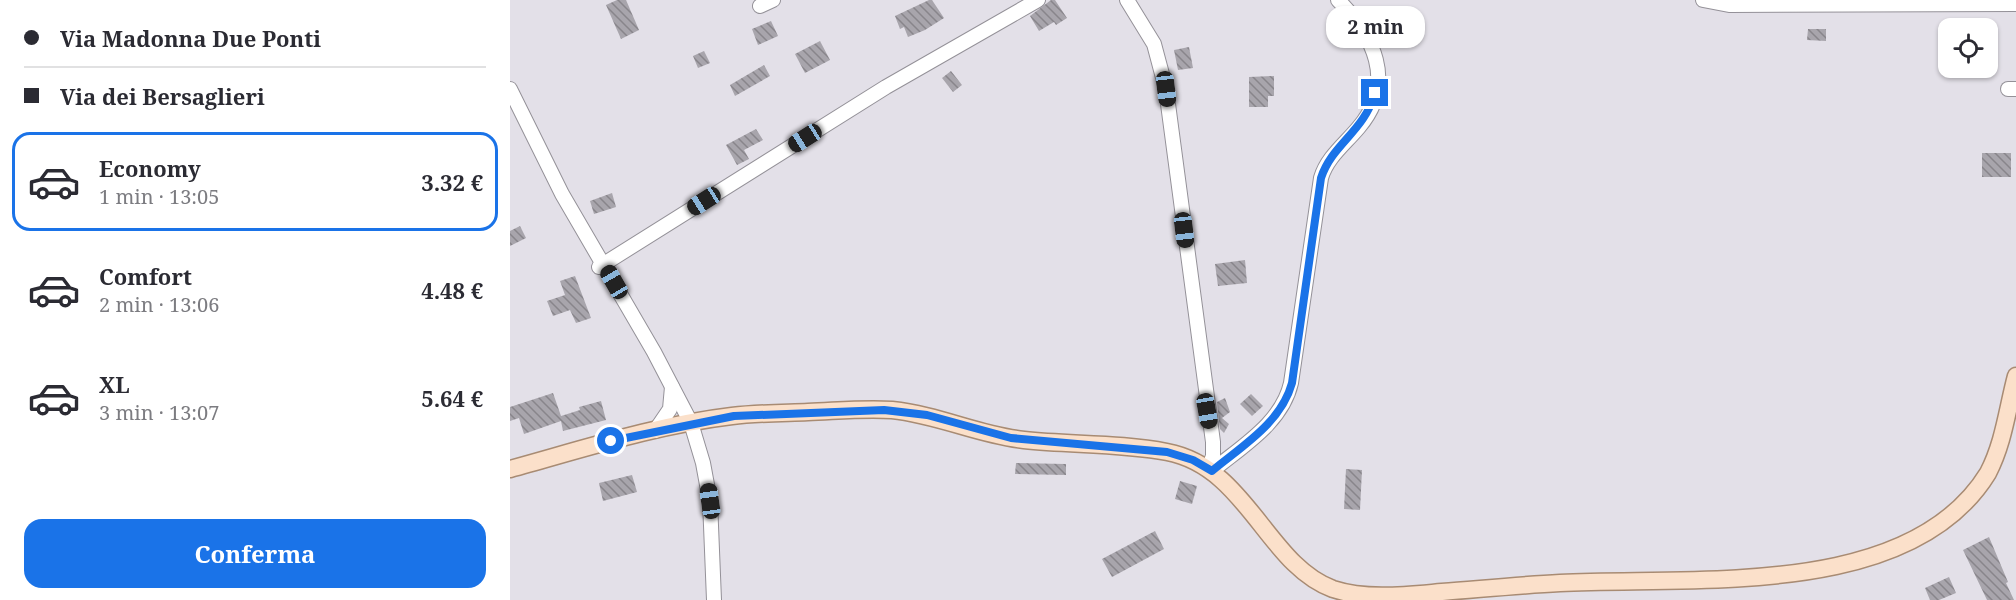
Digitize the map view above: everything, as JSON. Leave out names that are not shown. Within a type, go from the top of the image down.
[{"type":"main road","points":[[510,469],[655,430],[691,423],[747,415],[895,411],[946,419],[1011,438],[1167,452],[1193,460],[1210,470],[1305,573],[1330,594],[1363,598],[1586,582],[1768,582],[1832,573],[1895,557],[1939,531],[1975,493],[2000,447],[2016,376]]},
{"type":"street","points":[[601,266],[886,87],[1038,0]]},
{"type":"street","points":[[1127,0],[1154,44],[1166,89],[1213,442],[1210,470]]},
{"type":"street","points":[[1210,470],[1271,421],[1286,401],[1292,383],[1321,178],[1331,158],[1361,125],[1373,101],[1378,71],[1373,45],[1367,34],[1338,0]]},
{"type":"street","points":[[1703,0],[1729,5],[2016,4]]},
{"type":"street","points":[[510,89],[558,187],[601,266],[672,385],[691,423],[710,501],[714,600]]},
{"type":"street","points":[[655,430],[670,409],[672,385]]},
{"type":"building","points":[[617,0],[626,0],[639,30],[621,39],[606,5]]},
{"type":"building","points":[[932,0],[944,18],[908,37],[904,27],[900,29],[895,16]]},
{"type":"building","points":[[1051,0],[1055,0],[1067,18],[1056,25],[1054,22],[1039,31],[1030,16]]},
{"type":"building","points":[[771,21],[778,36],[758,45],[752,29]]},
{"type":"building","points":[[1808,29],[1826,29],[1826,41],[1807,40]]},
{"type":"building","points":[[820,41],[830,60],[805,73],[795,54]]},
{"type":"building","points":[[1189,47],[1193,68],[1178,70],[1174,50]]},
{"type":"building","points":[[704,51],[710,63],[698,68],[693,56]]},
{"type":"building","points":[[764,65],[770,76],[735,96],[730,85]]},
{"type":"building","points":[[951,71],[962,85],[953,92],[942,78]]},
{"type":"building","points":[[1274,76],[1274,96],[1268,96],[1268,107],[1249,107],[1249,77]]},
{"type":"building","points":[[756,129],[763,140],[744,150],[749,159],[737,165],[726,145]]},
{"type":"building","points":[[1982,153],[2011,153],[2011,177],[1982,177]]},
{"type":"building","points":[[612,193],[616,207],[594,214],[590,201]]},
{"type":"building","points":[[520,226],[526,238],[510,246],[510,231]]},
{"type":"building","points":[[1245,260],[1247,283],[1218,286],[1215,264]]},
{"type":"building","points":[[575,276],[591,318],[576,323],[570,310],[553,316],[547,301],[565,295],[560,281]]},
{"type":"building","points":[[553,393],[561,416],[580,410],[579,407],[601,401],[606,420],[563,431],[561,421],[524,434],[519,418],[510,421],[510,407]]},
{"type":"building","points":[[1251,394],[1263,406],[1252,416],[1240,404]]},
{"type":"building","points":[[1225,398],[1230,412],[1222,418],[1229,424],[1224,433],[1220,429],[1217,402]]},
{"type":"building","points":[[1016,463],[1066,464],[1066,475],[1015,474]]},
{"type":"building","points":[[1346,469],[1362,470],[1360,510],[1344,509]]},
{"type":"building","points":[[632,475],[637,492],[603,501],[599,483]]},
{"type":"building","points":[[1180,481],[1197,486],[1192,504],[1175,499]]},
{"type":"building","points":[[1155,531],[1164,549],[1112,577],[1102,559]]},
{"type":"building","points":[[1989,537],[2014,600],[1987,600],[1963,550]]},
{"type":"building","points":[[1949,577],[1956,593],[1939,600],[1930,600],[1925,588]]},
{"type":"route","points":[[611,441],[734,416],[866,409],[927,415],[1011,438],[1167,452],[1193,460],[1212,471],[1271,421],[1286,401],[1292,383],[1321,178],[1328,162],[1361,125],[1371,107],[1375,93]]}]
